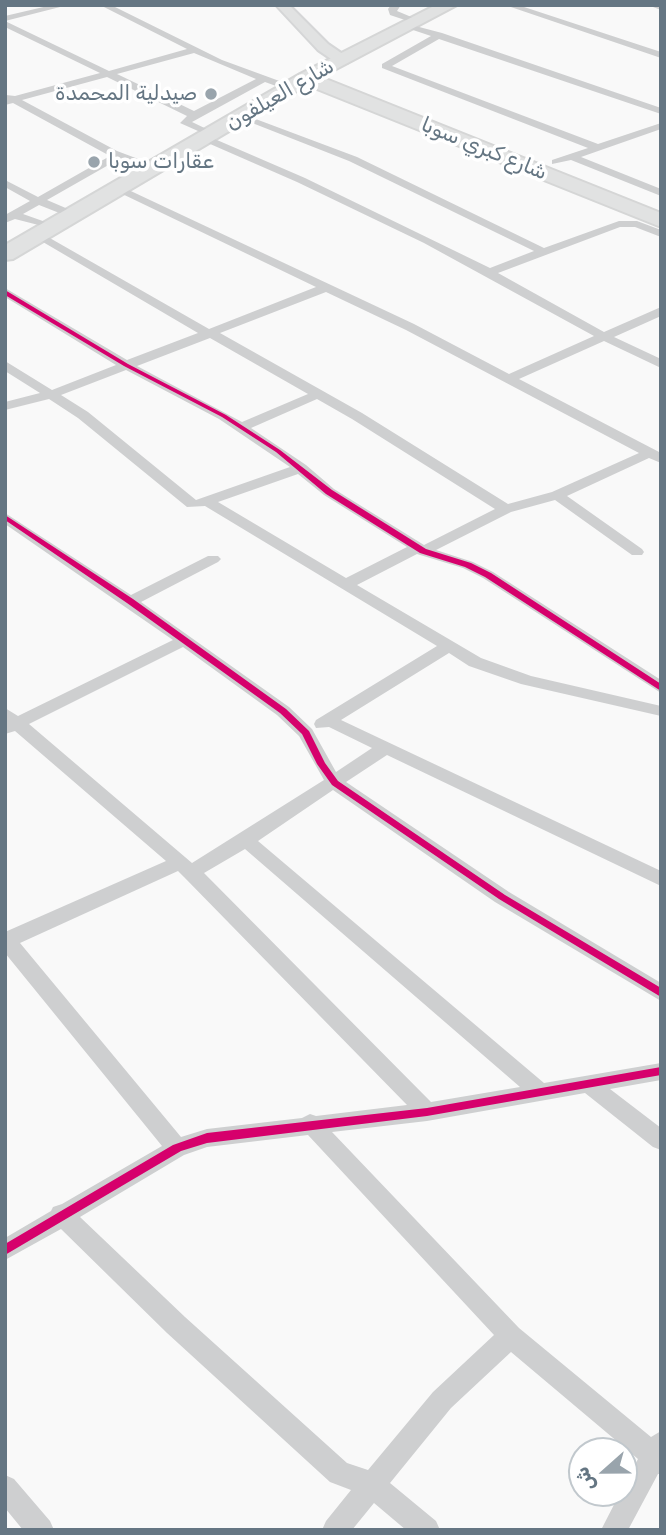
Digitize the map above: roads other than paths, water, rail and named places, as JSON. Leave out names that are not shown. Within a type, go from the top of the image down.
[{"type":"highway","name":"شارع العيلفون","points":[[5,254],[117,185],[153,168],[247,114],[306,88],[342,60],[449,5]]},
{"type":"highway","points":[[364,49],[371,89]]},
{"type":"highway","name":"شارع كبري سوبا","points":[[306,88],[371,89],[564,160],[649,202],[661,221]]},
{"type":"highway","name":"شارع كبري سوبا","points":[[371,89],[649,202]]},
{"type":"street","points":[[5,21],[64,5]]},
{"type":"street","points":[[104,5],[195,50],[262,79],[306,88]]},
{"type":"street","points":[[282,5],[323,47],[342,60]]},
{"type":"street","points":[[509,5],[661,55]]},
{"type":"street","points":[[392,6],[396,14],[439,35],[661,111]]},
{"type":"street","points":[[5,21],[105,74],[194,115]]},
{"type":"street","points":[[439,35],[385,66],[598,148]]},
{"type":"street","points":[[8,99],[195,50]]},
{"type":"street","points":[[262,79],[194,115],[185,123],[489,272],[603,336],[661,364]]},
{"type":"street","points":[[8,99],[119,155],[153,168]]},
{"type":"street","points":[[247,114],[353,159],[544,252]]},
{"type":"street","points":[[564,160],[661,126]]},
{"type":"street","points":[[10,217],[119,155]]},
{"type":"street","points":[[85,174],[97,178]]},
{"type":"street","points":[[5,183],[71,214]]},
{"type":"street","points":[[117,185],[327,287],[655,456]]},
{"type":"street","points":[[10,217],[43,231],[192,326],[402,442],[506,509]]},
{"type":"street","points":[[489,272],[628,223],[661,234]]},
{"type":"street","points":[[5,406],[50,395],[327,287]]},
{"type":"street","points":[[5,292],[126,365],[242,427],[301,468],[329,492],[420,550],[468,565],[488,575],[661,688]]},
{"type":"street","points":[[508,379],[661,311]]},
{"type":"street","points":[[5,365],[83,415],[190,503],[206,501],[301,468]]},
{"type":"street","points":[[242,427],[318,394]]},
{"type":"street","points":[[344,585],[506,509],[557,495],[655,456]]},
{"type":"street","points":[[557,495],[637,552]]},
{"type":"street","points":[[206,501],[448,647],[506,674],[661,711]]},
{"type":"street","points":[[5,517],[130,601],[283,711],[306,733],[321,764],[335,783],[502,897],[661,993]]},
{"type":"street","points":[[130,601],[213,559]]},
{"type":"street","points":[[185,640],[9,722],[185,867],[427,1112]]},
{"type":"street","points":[[306,733],[448,647]]},
{"type":"street","points":[[328,720],[661,879]]},
{"type":"street","points":[[177,1148],[6,940],[246,840],[385,748]]},
{"type":"street","points":[[246,840],[541,1093]]},
{"type":"street","points":[[5,1250],[61,1214],[177,1148],[206,1138],[310,1123],[427,1112],[661,1071]]},
{"type":"street","points":[[590,1085],[661,1141]]},
{"type":"street","points":[[310,1123],[510,1336],[658,1454],[614,1530]]},
{"type":"street","points":[[61,1214],[176,1325],[339,1473],[370,1484],[427,1530]]},
{"type":"street","points":[[335,1530],[370,1484],[442,1400],[510,1336]]},
{"type":"street","points":[[9,1499],[41,1530]]},
{"type":"place","name":"صيدلية المحمدة","points":[[211,94]]},
{"type":"place","name":"عقارات سوبا","points":[[94,162]]}]
